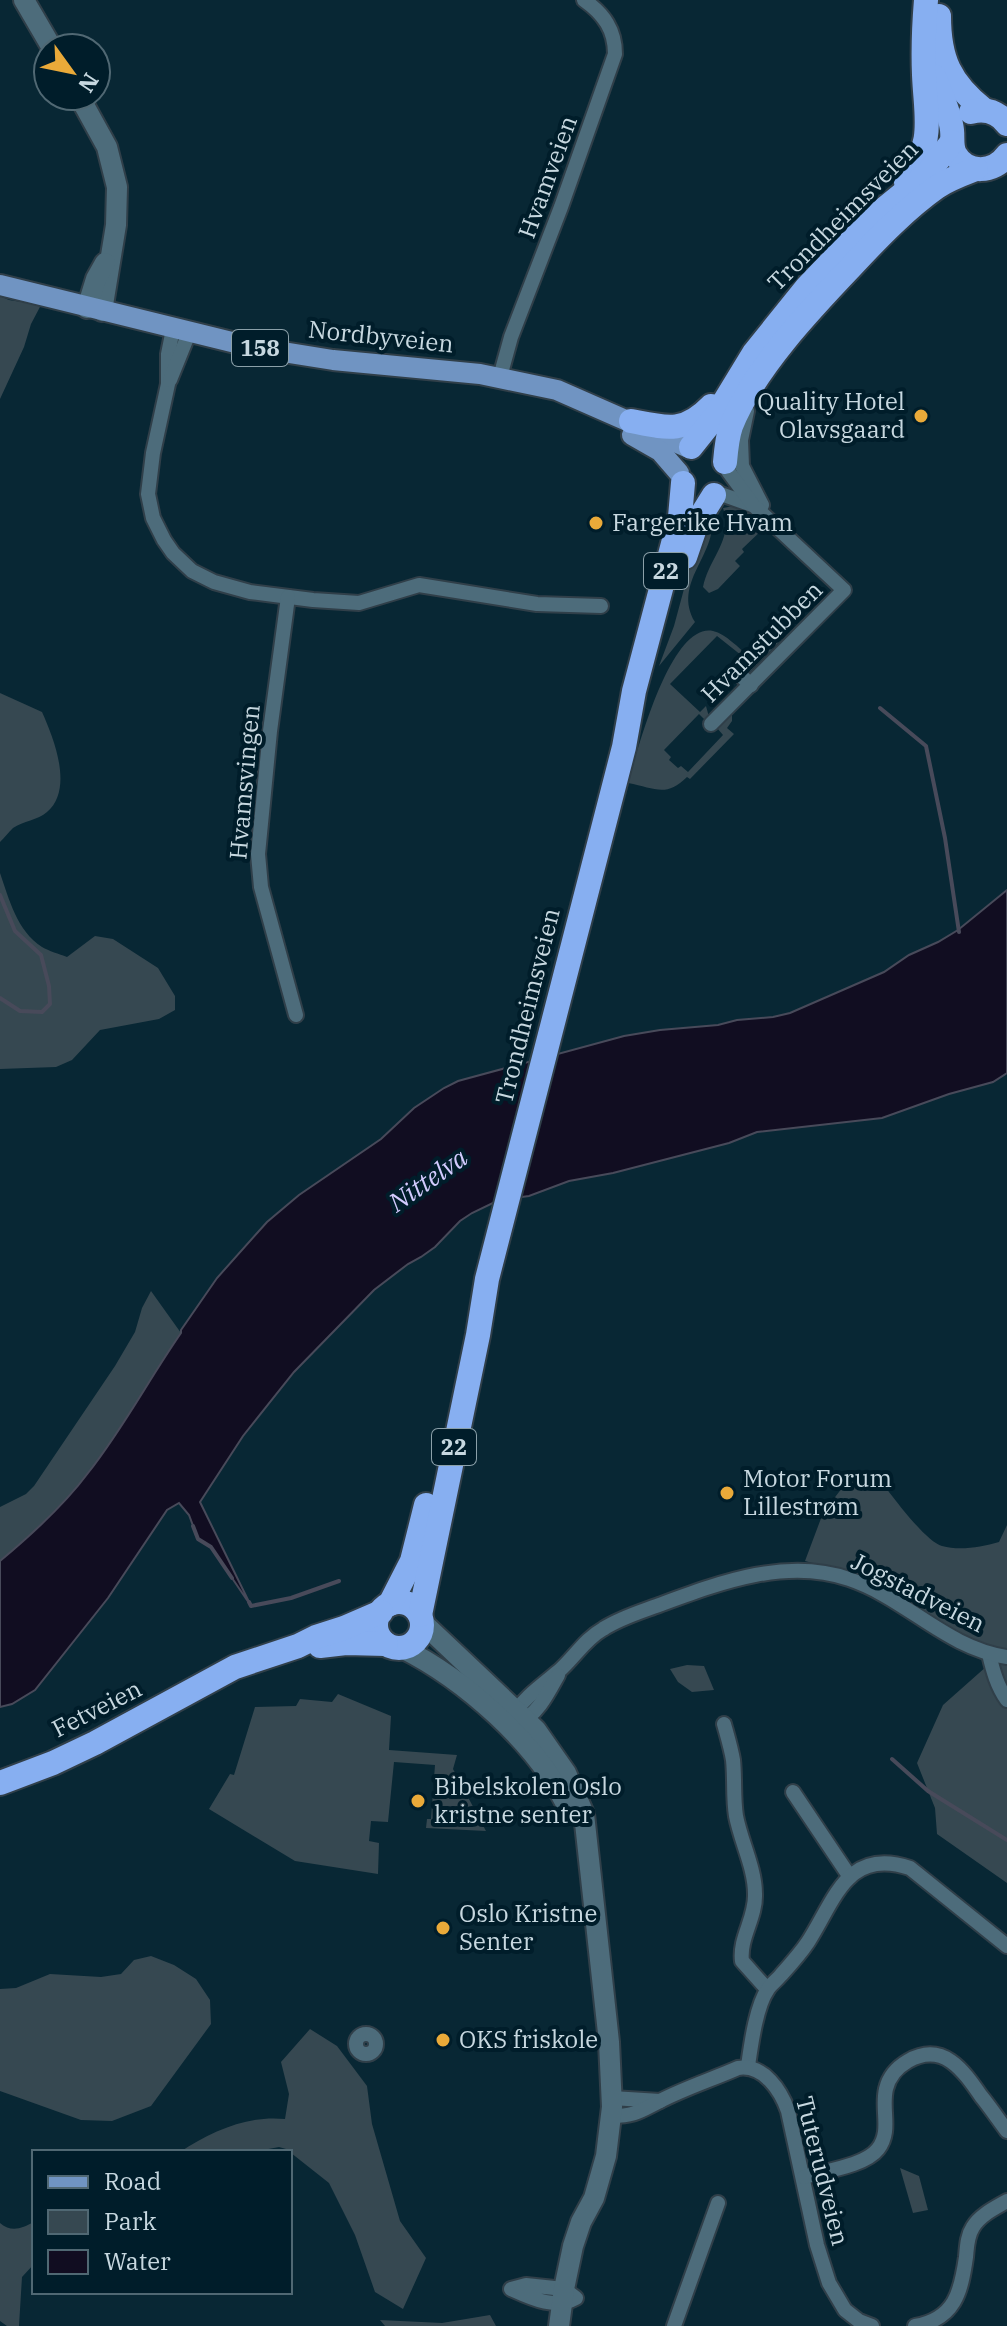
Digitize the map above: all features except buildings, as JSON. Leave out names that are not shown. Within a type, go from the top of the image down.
[{"type":"highway","points":[[890,203],[917,165],[926,142],[926,0]]},
{"type":"highway","points":[[941,0],[939,29],[948,71],[959,89],[997,112]]},
{"type":"highway","points":[[926,35],[953,150],[962,163],[976,169]]},
{"type":"highway","name":"22","points":[[952,137],[964,115],[970,112],[997,112]]},
{"type":"highway","name":"Trondheimsveien","points":[[624,747],[658,658],[694,530],[722,480],[730,430],[746,382],[768,334],[807,287],[890,203],[927,174],[952,137]]},
{"type":"highway","name":"22","points":[[976,169],[994,167],[1007,155]]},
{"type":"highway","name":"Trondheimsveien","points":[[690,448],[818,302],[887,230],[940,185],[976,169]]},
{"type":"highway","name":"22","points":[[887,230],[910,222],[942,199],[1007,176]]},
{"type":"highway","name":"22","points":[[631,421],[671,428],[689,424],[746,382]]},
{"type":"highway","points":[[681,478],[699,494],[722,480],[710,449],[690,448]]},
{"type":"highway","name":"22","points":[[681,478],[682,456],[690,448]]},
{"type":"highway","name":"Trondheimsveien","points":[[385,1608],[405,1576],[417,1547],[456,1373],[502,1224],[680,517],[681,478]]},
{"type":"highway","name":"Trondheimsveien","points":[[421,1619],[487,1279]]},
{"type":"highway","points":[[394,1646],[378,1633],[377,1626],[385,1608],[403,1603],[410,1605],[421,1619]]},
{"type":"highway","name":"Fetveien","points":[[0,1767],[186,1684],[298,1646],[385,1608]]},
{"type":"highway","name":"22","points":[[394,1646],[417,1639],[422,1628],[421,1619]]},
{"type":"highway","name":"Fetveien","points":[[298,1646],[394,1646]]},
{"type":"highway","name":"Fetveien","points":[[0,1783],[95,1743],[215,1676]]},
{"type":"main road","points":[[24,0],[43,32]]},
{"type":"main road","points":[[88,112],[107,147],[115,174],[118,212],[111,252],[96,279],[94,310]]},
{"type":"main road","name":"Nordbyveien","points":[[0,285],[181,331],[305,356],[500,377],[557,390],[690,448]]},
{"type":"main road","name":"Nordbyveien","points":[[524,383],[646,441],[660,451],[681,478]]},
{"type":"main road","points":[[421,1619],[517,1719],[524,1742],[548,1771],[587,1850],[602,1968],[612,2107],[606,2156],[594,2198],[578,2229],[559,2326]]},
{"type":"main road","points":[[394,1646],[440,1670],[517,1719]]},
{"type":"main road","points":[[567,2297],[572,2326]]},
{"type":"street","name":"Hvamveien","points":[[500,377],[511,337],[615,54],[615,38],[606,21],[584,0]]},
{"type":"street","points":[[181,331],[168,354],[168,384],[153,453],[148,494],[153,518],[164,540],[192,571],[214,582],[250,592],[288,597],[359,603],[419,585],[537,604],[601,606]]},
{"type":"street","points":[[746,382],[741,458],[744,473],[767,516]]},
{"type":"street","points":[[722,480],[767,516]]},
{"type":"street","points":[[722,480],[753,505]]},
{"type":"street","name":"Hvamstubben","points":[[711,724],[716,707],[751,685],[844,590],[767,516]]},
{"type":"street","name":"Hvamsvingen","points":[[288,597],[258,854],[261,887],[296,1015]]},
{"type":"street","points":[[739,674],[751,685]]},
{"type":"street","name":"Jogstadveien","points":[[517,1719],[541,1704],[562,1668],[598,1632],[616,1622],[718,1584],[791,1571],[815,1571],[853,1580],[966,1646],[989,1654],[1007,1700]]},
{"type":"street","points":[[989,1654],[1007,1657]]},
{"type":"street","points":[[724,1724],[733,1759],[733,1794],[737,1817],[755,1881],[756,1899],[743,1943],[742,1961],[767,1989]]},
{"type":"street","points":[[793,1792],[850,1877]]},
{"type":"street","points":[[612,2107],[660,2101],[748,2066],[767,1989],[808,1942],[850,1877],[872,1863],[910,1868],[1007,1946]]},
{"type":"street","points":[[804,2177],[848,2166],[875,2153],[885,2135],[886,2086],[897,2068],[925,2054],[954,2062],[967,2074],[1007,2131]]},
{"type":"street","name":"Tuterudveien","points":[[748,2066],[765,2076],[782,2095],[796,2139],[817,2245],[829,2283],[845,2310],[861,2324]]},
{"type":"street","points":[[915,2326],[934,2320],[953,2305],[961,2287],[968,2236],[973,2226],[1007,2201]]},
{"type":"street","points":[[674,2326],[718,2203]]},
{"type":"green space","points":[[0,296],[41,305],[0,399]]},
{"type":"green space","points":[[734,506],[745,509],[765,527],[742,549],[744,552],[735,561],[740,566],[718,589],[709,593],[703,587],[723,539],[726,519],[723,508]]},
{"type":"green space","points":[[712,517],[712,531],[689,594],[689,608],[695,622],[659,666],[674,626],[698,537]]},
{"type":"green space","points":[[783,630],[783,638],[748,674],[745,671],[751,663],[717,636],[670,684],[700,712],[706,706],[709,717],[706,721],[699,714],[664,750],[671,757],[669,760],[688,772],[723,735],[717,728],[732,713],[732,721],[727,728],[734,734],[690,779],[687,777],[673,788],[660,790],[628,783],[658,692],[683,647],[697,634],[713,631],[754,657],[768,649]]},
{"type":"green space","points":[[0,693],[42,712],[56,749],[60,777],[55,802],[47,812],[13,828],[0,842]]},
{"type":"green space","points":[[0,873],[15,914],[33,940],[67,957],[95,936],[113,939],[158,968],[175,996],[175,1010],[159,1019],[100,1030],[72,1060],[56,1067],[0,1069]]},
{"type":"green space","points":[[151,1291],[181,1333],[89,1473],[47,1519],[0,1561],[0,1507],[26,1494],[34,1486],[115,1366],[135,1332]]},
{"type":"green space","points":[[870,1471],[916,1525],[942,1546],[970,1548],[999,1542],[1007,1525],[1007,1883],[937,1834],[935,1808],[917,1763],[943,1705],[996,1658],[913,1609],[879,1581],[805,1561],[823,1513],[842,1488]]},
{"type":"green space","points":[[687,1665],[704,1666],[714,1690],[692,1692],[678,1682],[670,1669]]},
{"type":"green space","points":[[338,1694],[391,1716],[389,1750],[457,1755],[453,1769],[486,1831],[426,1828],[427,1819],[431,1819],[435,1765],[394,1762],[388,1822],[371,1821],[369,1841],[379,1843],[378,1874],[295,1861],[209,1809],[230,1774],[234,1775],[255,1707],[296,1706],[300,1699],[332,1702]]},
{"type":"green space","points":[[151,1956],[174,1965],[196,1979],[210,2000],[211,2024],[151,2106],[112,2121],[81,2120],[0,2091],[0,1989],[16,1988],[50,1974],[101,1977],[121,1974],[134,1960]]},
{"type":"green space","points":[[310,2029],[337,2046],[367,2086],[372,2124],[400,2221],[426,2258],[403,2309],[375,2292],[355,2235],[329,2183],[292,2154],[292,2150],[279,2147],[263,2150],[183,2150],[205,2137],[244,2122],[285,2119],[289,2094],[281,2062]]},
{"type":"green space","points":[[900,2168],[919,2176],[928,2210],[913,2213]]},
{"type":"green space","points":[[0,2223],[13,2229],[32,2223],[32,2266],[22,2277],[19,2326],[7,2326],[0,2321]]},
{"type":"green space","points":[[490,2315],[496,2326],[385,2326],[380,2320],[442,2323]]},
{"type":"water","name":"Nittelva","points":[[1007,890],[1007,1073],[993,1082],[882,1118],[757,1132],[729,1143],[569,1181],[529,1196],[499,1200],[472,1213],[435,1247],[374,1290],[294,1372],[243,1436],[200,1502],[251,1606],[211,1547],[198,1539],[189,1515],[179,1503],[167,1510],[108,1598],[35,1690],[12,1704],[0,1707],[0,1561],[79,1485],[113,1439],[217,1278],[267,1222],[299,1195],[381,1139],[414,1108],[458,1081],[624,1036],[790,1013],[884,972],[909,955],[938,942],[958,930]]},
{"type":"waterway","points":[[880,708],[926,746],[945,838],[959,932]]},
{"type":"waterway","points":[[0,895],[15,931],[41,955],[50,1004],[42,1012],[20,1011],[0,998]]},
{"type":"waterway","points":[[193,1526],[198,1539],[211,1547],[232,1578]]},
{"type":"waterway","points":[[249,1602],[251,1606],[291,1598],[339,1581]]},
{"type":"waterway","points":[[892,1759],[928,1791],[1007,1840]]},
{"type":"place","name":"Quality Hotel Olavsgaard","points":[[921,416]]},
{"type":"place","name":"Fargerike Hvam","points":[[596,523]]},
{"type":"place","name":"Motor Forum Lillestrøm","points":[[727,1493]]},
{"type":"place","name":"Bibelskolen Oslo kristne senter","points":[[418,1801]]},
{"type":"place","name":"Oslo Kristne Senter","points":[[443,1928]]},
{"type":"place","name":"OKS friskole","points":[[443,2040]]}]
